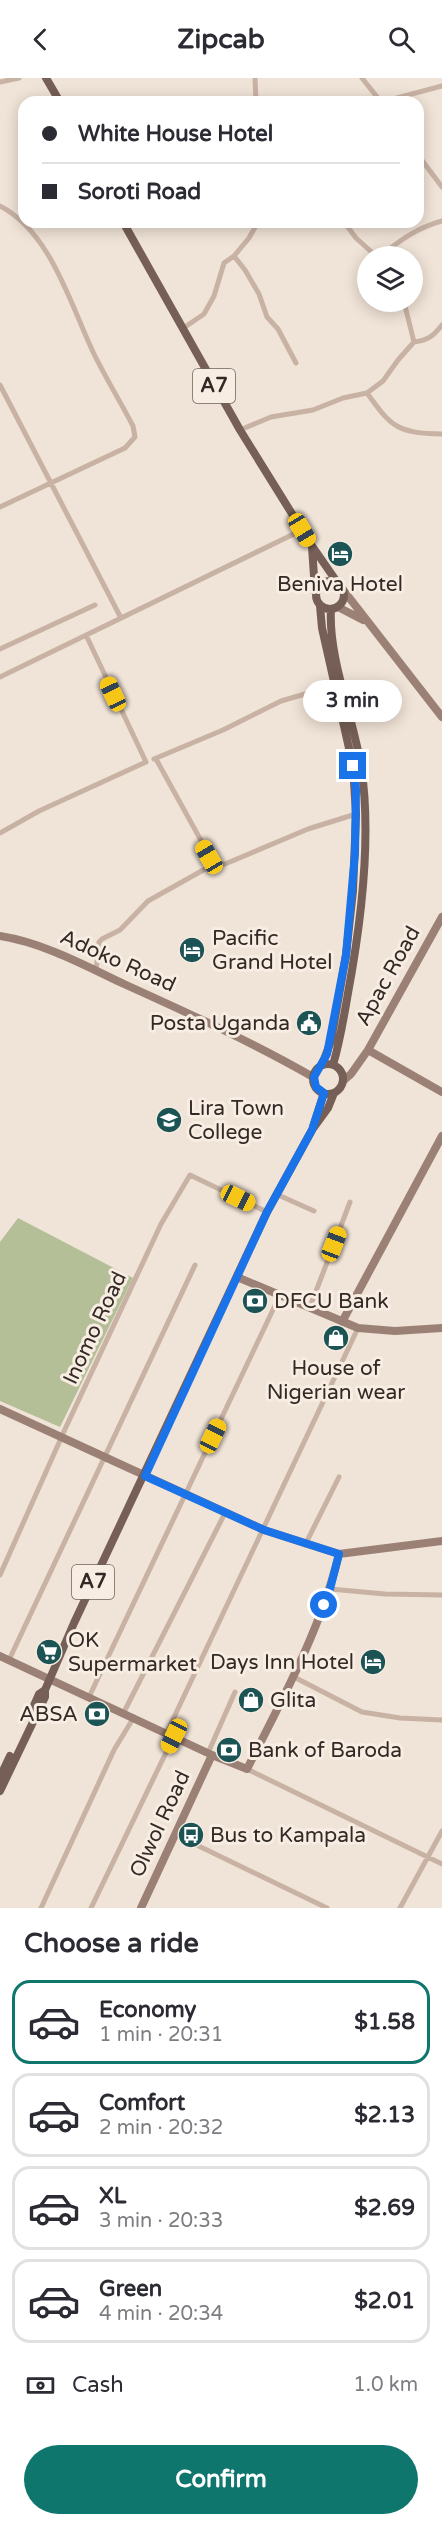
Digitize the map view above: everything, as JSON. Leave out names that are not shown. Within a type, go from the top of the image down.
[{"type":"main road","points":[[46,78],[56,96]]},
{"type":"main road","name":"A7","points":[[126,228],[240,430],[312,546],[344,591],[343,600],[334,608],[326,627],[360,814]]},
{"type":"main road","name":"A7","points":[[312,546],[316,599],[326,627],[361,765],[355,956],[333,1065]]},
{"type":"main road","points":[[315,591],[324,581],[337,582]]},
{"type":"main road","points":[[320,606],[334,608]]},
{"type":"main road","name":"A7","points":[[314,1077],[322,1065],[331,1041],[357,891]]},
{"type":"main road","points":[[322,1065],[333,1065],[341,1071],[343,1081]]},
{"type":"main road","points":[[314,1077],[316,1087],[324,1093],[334,1093]]},
{"type":"main road","name":"A7","points":[[0,1791],[45,1697],[50,1677],[267,1212],[312,1130],[343,1081]]},
{"type":"main road","name":"A7","points":[[312,1130],[324,1093]]},
{"type":"main road","name":"A7","points":[[0,1777],[39,1694],[45,1690]]},
{"type":"street","points":[[0,82],[19,78]]},
{"type":"street","points":[[255,78],[256,96]]},
{"type":"street","points":[[362,78],[376,96]]},
{"type":"street","points":[[404,96],[442,86]]},
{"type":"street","points":[[424,163],[442,187]]},
{"type":"street","points":[[0,206],[18,219]]},
{"type":"street","points":[[424,226],[442,221]]},
{"type":"street","points":[[0,507],[125,448],[135,437],[134,426],[96,358],[68,293],[48,257],[27,228]]},
{"type":"street","points":[[182,329],[204,314],[214,296],[224,263],[234,256],[255,228]]},
{"type":"street","points":[[348,228],[365,246]]},
{"type":"street","points":[[393,246],[419,228]]},
{"type":"street","points":[[234,256],[259,294],[267,317],[278,329],[296,363]]},
{"type":"street","points":[[406,312],[414,342]]},
{"type":"street","points":[[240,430],[272,417],[313,410],[343,398],[368,393],[383,381],[414,342],[428,339],[436,334],[442,325]]},
{"type":"street","points":[[0,385],[121,618]]},
{"type":"street","points":[[368,393],[386,420],[397,428],[420,433],[442,434]]},
{"type":"street","points":[[0,677],[302,530]]},
{"type":"street","points":[[344,591],[364,620],[442,717]]},
{"type":"street","points":[[0,649],[94,605]]},
{"type":"street","points":[[334,608],[364,620]]},
{"type":"street","points":[[86,635],[146,762]]},
{"type":"street","points":[[0,833],[39,810],[281,702],[336,685]]},
{"type":"street","points":[[156,759],[214,864]]},
{"type":"street","points":[[96,971],[98,949],[102,939],[120,930],[148,901],[214,864],[225,864],[308,829],[360,814]]},
{"type":"street","name":"Apac Road","points":[[343,1081],[351,1074],[368,1050],[442,917]]},
{"type":"street","name":"Adoko Road","points":[[0,936],[43,947],[208,1022],[314,1077]]},
{"type":"street","points":[[368,1050],[442,1092]]},
{"type":"street","points":[[342,1322],[442,1136]]},
{"type":"street","name":"Inomo Road","points":[[0,1575],[161,1224],[190,1175],[267,1212]]},
{"type":"street","points":[[276,1194],[314,1211]]},
{"type":"street","points":[[310,1307],[350,1202]]},
{"type":"street","points":[[9,1659],[195,1265]]},
{"type":"street","points":[[237,1277],[358,1328],[395,1331],[442,1328]]},
{"type":"street","points":[[89,1697],[280,1295]]},
{"type":"street","points":[[92,1908],[358,1328]]},
{"type":"street","points":[[0,1410],[264,1530],[305,1545],[339,1554],[442,1541]]},
{"type":"street","points":[[305,1545],[339,1477]]},
{"type":"street","points":[[124,1712],[226,1512]]},
{"type":"street","points":[[247,1769],[292,1676],[330,1589],[339,1554]]},
{"type":"street","points":[[330,1589],[385,1594],[442,1595]]},
{"type":"street","name":"Olwol Road","points":[[0,1656],[50,1677],[210,1754],[176,1835],[141,1908]]},
{"type":"street","points":[[292,1676],[362,1712],[390,1717],[442,1720]]},
{"type":"street","points":[[235,1692],[210,1754],[247,1769],[442,1864]]},
{"type":"street","points":[[41,1908],[114,1750],[134,1717]]},
{"type":"street","points":[[400,1908],[442,1831]]},
{"type":"street","points":[[176,1835],[327,1908]]},
{"type":"green space","points":[[18,1218],[133,1278],[60,1427],[0,1401],[0,1242]]},
{"type":"place","name":"Beniva Hotel","points":[[340,554]]},
{"type":"place","name":"Pacific Grand Hotel","points":[[192,950]]},
{"type":"place","name":"Posta Uganda","points":[[309,1023]]},
{"type":"place","name":"Lira Town College","points":[[169,1120]]},
{"type":"place","name":"DFCU Bank","points":[[255,1301]]},
{"type":"place","name":"House of Nigerian wear","points":[[336,1338]]},
{"type":"place","name":"OK Supermarket","points":[[49,1652]]},
{"type":"place","name":"Days Inn Hotel","points":[[373,1662]]},
{"type":"place","name":"Glita","points":[[251,1700]]},
{"type":"place","name":"ABSA","points":[[97,1714]]},
{"type":"place","name":"Bank of Baroda","points":[[229,1750]]},
{"type":"place","name":"Bus to Kampala","points":[[191,1835]]},
{"type":"route","points":[[324,1605],[339,1554],[264,1530],[145,1476],[267,1212],[312,1130],[324,1093],[316,1087],[314,1077],[315,1072],[322,1065],[331,1041],[346,955],[355,853],[356,789],[353,766]]}]
